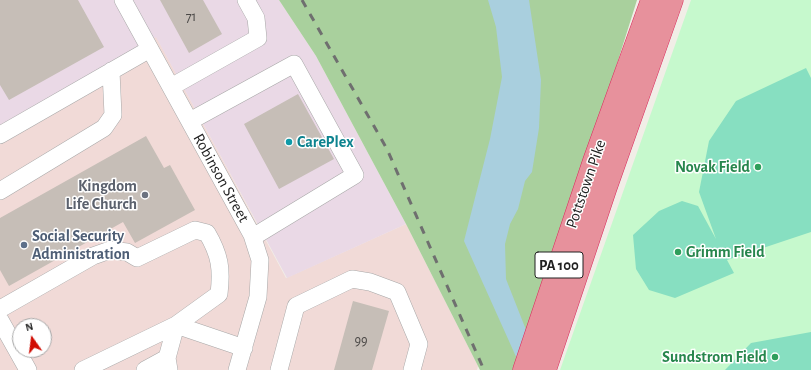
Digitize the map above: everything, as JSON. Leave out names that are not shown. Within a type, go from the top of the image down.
[{"type":"highway","name":"Pottstown Pike","points":[[524,370],[594,161],[652,0]]},
{"type":"highway","name":"Pottstown Pike","points":[[544,370],[606,187],[672,0]]},
{"type":"street","name":"Robinson Street","points":[[123,0],[253,237],[260,260],[258,297],[237,370]]},
{"type":"street","points":[[171,87],[258,38],[256,18],[246,0]]},
{"type":"street","points":[[0,135],[150,49]]},
{"type":"street","points":[[190,121],[294,64],[352,168],[355,175],[253,237]]},
{"type":"street","points":[[0,191],[104,128],[113,114],[112,71]]},
{"type":"street","points":[[0,310],[93,256],[110,250],[126,252],[137,258],[195,230],[207,233],[216,248],[221,272],[219,294],[176,325],[82,370]]},
{"type":"street","points":[[278,370],[296,306],[352,279],[370,282],[397,292],[419,344],[412,370]]},
{"type":"street","points":[[0,320],[28,370]]},
{"type":"street","points":[[176,325],[244,348]]},
{"type":"street","points":[[145,370],[168,364],[176,325]]},
{"type":"shaded area","points":[[0,0],[279,0],[316,56],[406,224],[287,278],[156,37],[0,125]]},
{"type":"shaded area","points":[[156,36],[286,278],[406,224],[478,366],[477,370],[0,370],[0,125]]},
{"type":"green space","points":[[279,0],[637,0],[521,370],[480,370],[406,224],[316,56]]},
{"type":"green space","points":[[691,0],[811,0],[811,370],[560,370]]},
{"type":"green space","name":"Novak Field","points":[[806,68],[811,78],[811,232],[727,260],[734,273],[675,298],[649,290],[636,269],[633,235],[659,211],[682,201],[698,206],[716,239],[699,192],[709,141],[736,101]]},
{"type":"green space","name":"Sundstrom Field","points":[[811,332],[811,370],[725,370],[751,343]]},
{"type":"water","points":[[488,0],[529,0],[541,80],[539,128],[532,172],[525,181],[518,209],[510,224],[505,244],[506,279],[530,340],[522,370],[464,241],[490,139],[502,77],[496,27]]},
{"type":"building","points":[[0,0],[78,0],[104,47],[9,100],[0,85]]},
{"type":"building","points":[[160,0],[203,0],[222,34],[189,53]]},
{"type":"building","name":"CarePlex","points":[[298,94],[334,159],[279,189],[244,124]]},
{"type":"building","points":[[146,136],[164,168],[170,165],[195,210],[135,243],[123,222],[9,286],[0,270],[0,218]]},
{"type":"building","points":[[353,301],[389,311],[372,370],[334,370]]},
{"type":"railway","points":[[302,0],[387,149],[484,370]]},
{"type":"place","name":"CarePlex","points":[[289,142]]},
{"type":"place","name":"Novak Field","points":[[758,167]]},
{"type":"place","name":"Kingdom Life Church","points":[[145,195]]},
{"type":"place","name":"Social Security Administration","points":[[24,245]]},
{"type":"place","name":"Grimm Field","points":[[678,252]]},
{"type":"place","name":"Sundstrom Field","points":[[775,357]]}]
